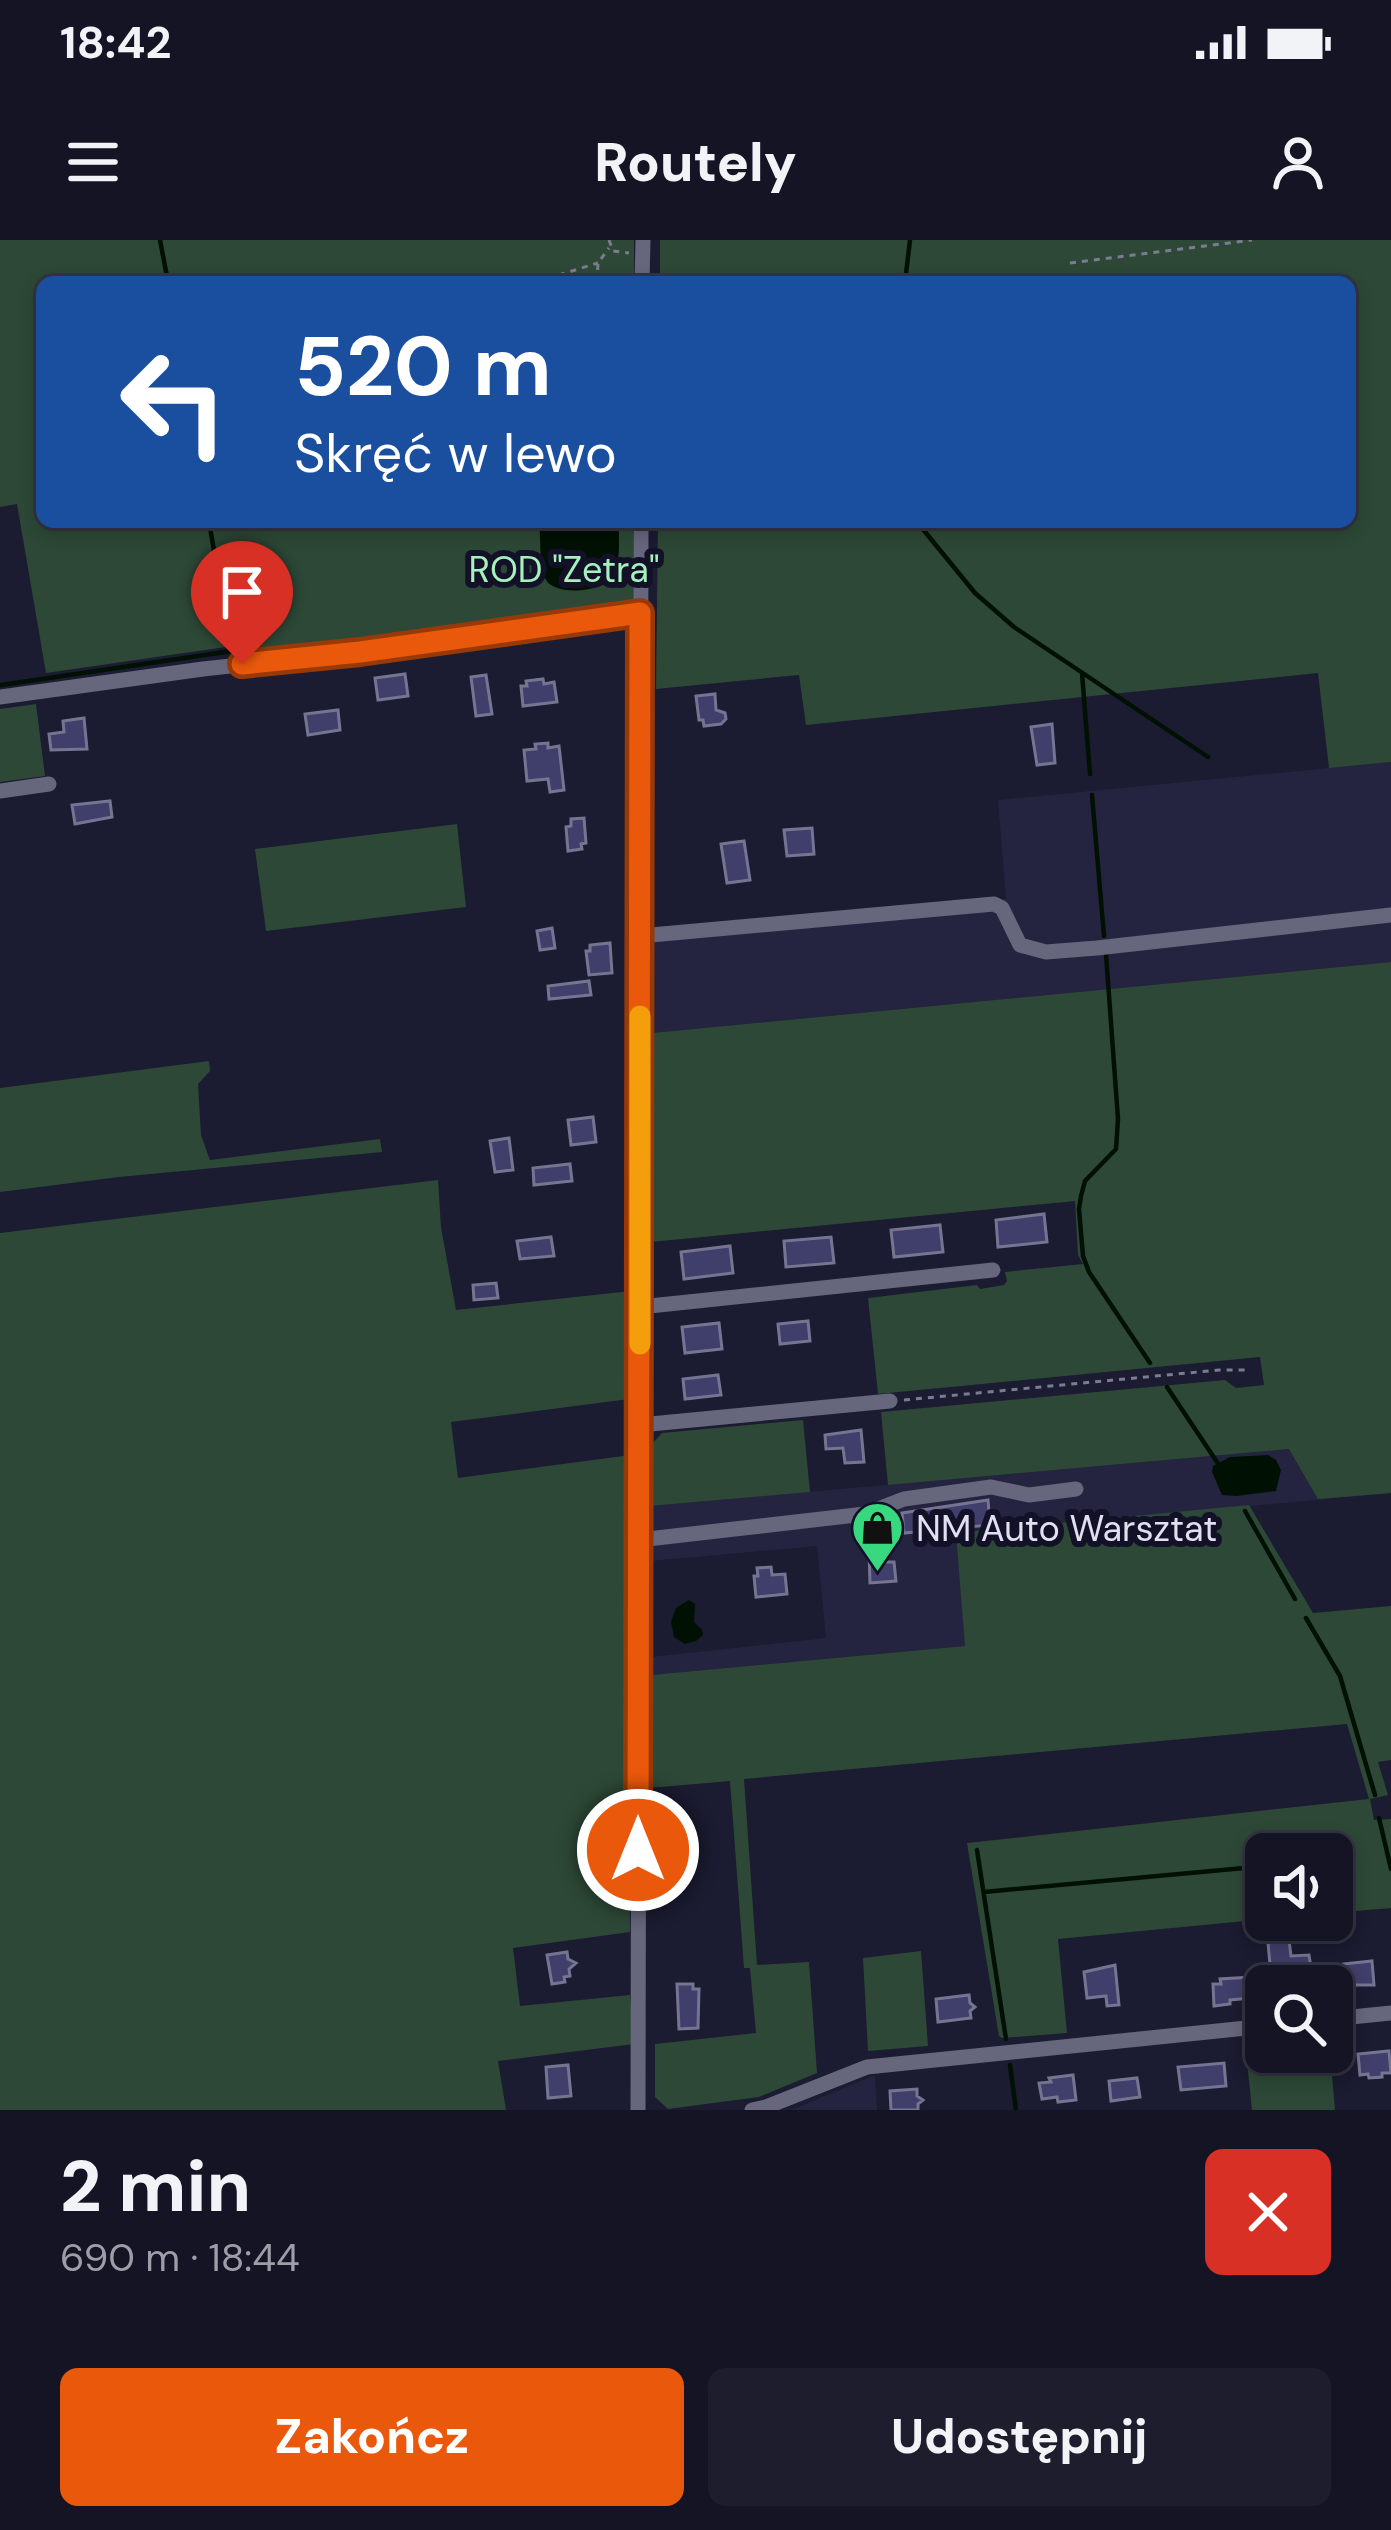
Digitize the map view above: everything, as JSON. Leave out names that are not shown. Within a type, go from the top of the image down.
[{"type":"street","points":[[638,2110],[641,528]]},
{"type":"street","points":[[0,697],[640,613]]},
{"type":"street","points":[[0,791],[50,784]]},
{"type":"street","points":[[640,936],[994,904],[1002,908],[1020,945],[1046,952],[1391,915]]},
{"type":"street","points":[[640,1307],[993,1270]]},
{"type":"street","points":[[640,1425],[890,1401]]},
{"type":"street","points":[[639,1540],[865,1514],[904,1499],[991,1487],[1029,1496],[1076,1489]]},
{"type":"street","points":[[1353,2017],[1391,2013]]},
{"type":"street","points":[[752,2110],[867,2067],[1245,2028]]},
{"type":"path","points":[[1070,263],[1252,240]]},
{"type":"path","points":[[610,243],[613,251],[643,247]]},
{"type":"path","points":[[597,276],[598,263],[610,243]]},
{"type":"path","points":[[556,276],[598,263]]},
{"type":"path","points":[[890,1401],[1248,1370]]},
{"type":"shaded area","points":[[539,528],[619,528],[615,572],[599,587],[557,588],[545,578]]},
{"type":"shaded area","points":[[1391,762],[1391,962],[652,1033],[653,935],[1006,899],[998,800]]},
{"type":"shaded area","points":[[1391,1440],[1391,1493],[957,1533],[966,1646],[651,1675],[651,1657],[826,1638],[817,1546],[651,1561],[650,1506]]},
{"type":"shaded area","points":[[1268,1455],[1281,1470],[1276,1491],[1222,1495],[1213,1466],[1230,1457]]},
{"type":"shaded area","points":[[689,1600],[695,1604],[694,1622],[703,1635],[685,1644],[674,1637],[671,1622],[676,1608]]},
{"type":"shaded area","points":[[875,2075],[877,2110],[791,2110]]},
{"type":"green space","name":"ROD \"Zetra\"","points":[[0,240],[634,240],[634,276],[36,276],[36,528],[633,528],[633,607],[235,651],[233,646],[46,673],[17,504],[0,507]]},
{"type":"green space","points":[[660,240],[1391,240],[1391,762],[1329,768],[1318,673],[806,725],[799,675],[656,689],[658,528],[1356,528],[1356,276],[660,276]]},
{"type":"green space","points":[[36,704],[45,776],[0,782],[0,709]]},
{"type":"green space","points":[[457,824],[466,907],[266,931],[255,849]]},
{"type":"green space","points":[[1391,962],[1391,1493],[1318,1499],[1289,1449],[888,1485],[881,1412],[1225,1380],[1236,1388],[1264,1385],[1260,1357],[878,1394],[868,1298],[977,1285],[980,1289],[1004,1285],[1005,1272],[1083,1264],[1078,1255],[1075,1201],[651,1242],[652,1033]]},
{"type":"green space","points":[[209,1061],[210,1071],[198,1084],[201,1135],[210,1160],[380,1139],[382,1152],[0,1192],[0,1088]]},
{"type":"green space","points":[[438,1180],[456,1310],[631,1291],[629,1399],[451,1422],[458,1478],[631,1455],[630,1932],[513,1948],[520,2006],[630,1995],[634,2044],[498,2061],[506,2110],[0,2110],[0,1233]]},
{"type":"green space","points":[[803,1420],[810,1492],[650,1506],[650,1446],[662,1433]]},
{"type":"green space","points":[[1249,1505],[1313,1613],[1391,1606],[1391,1760],[1378,1762],[1388,1795],[1370,1799],[1374,1820],[1391,1819],[1391,1908],[1353,1911],[1353,1833],[1245,1833],[1245,1921],[1058,1939],[1067,2033],[1002,2038],[967,1843],[1369,1799],[1347,1724],[744,1779],[757,1965],[809,1962],[817,2073],[759,2097],[668,2109],[655,2097],[655,2044],[756,2033],[750,1968],[744,1968],[730,1781],[649,1788],[651,1675],[965,1646],[956,1533]]},
{"type":"green space","points":[[921,1951],[928,2046],[868,2051],[863,1958]]},
{"type":"green space","points":[[1248,2073],[1332,2073],[1335,2110],[1252,2110]]},
{"type":"building","points":[[405,674],[408,696],[378,700],[375,678]]},
{"type":"building","points":[[486,675],[492,714],[476,716],[471,677]]},
{"type":"building","points":[[543,679],[544,684],[554,682],[557,702],[523,706],[521,686]]},
{"type":"building","points":[[715,694],[716,710],[725,713],[726,719],[704,726],[696,696]]},
{"type":"building","points":[[338,710],[340,730],[308,735],[305,714]]},
{"type":"building","points":[[84,718],[87,749],[51,750],[49,734],[64,732],[63,721]]},
{"type":"building","points":[[1052,724],[1055,763],[1037,765],[1031,727]]},
{"type":"building","points":[[548,743],[548,748],[559,746],[564,790],[550,792],[548,779],[527,781],[524,750]]},
{"type":"building","points":[[110,801],[112,817],[75,824],[72,805]]},
{"type":"building","points":[[584,818],[586,843],[581,844],[582,849],[568,851],[566,827],[571,826],[571,819]]},
{"type":"building","points":[[812,828],[814,854],[787,856],[784,830]]},
{"type":"building","points":[[744,841],[750,880],[727,883],[721,844]]},
{"type":"building","points":[[552,928],[555,948],[540,950],[537,931]]},
{"type":"building","points":[[610,943],[612,973],[589,975],[586,951],[590,945]]},
{"type":"building","points":[[589,981],[591,995],[549,999],[548,986]]},
{"type":"building","points":[[593,1117],[596,1142],[571,1145],[568,1120]]},
{"type":"building","points":[[509,1138],[513,1170],[495,1172],[490,1141]]},
{"type":"building","points":[[570,1164],[572,1181],[534,1185],[533,1168]]},
{"type":"building","points":[[1044,1214],[1047,1242],[998,1247],[996,1220]]},
{"type":"building","points":[[940,1225],[943,1252],[894,1257],[891,1230]]},
{"type":"building","points":[[551,1237],[554,1256],[520,1259],[517,1241]]},
{"type":"building","points":[[831,1237],[834,1263],[786,1267],[784,1241]]},
{"type":"building","points":[[730,1246],[733,1273],[684,1279],[681,1252]]},
{"type":"building","points":[[496,1283],[498,1298],[474,1300],[473,1285]]},
{"type":"building","points":[[808,1321],[810,1341],[780,1344],[778,1324]]},
{"type":"building","points":[[719,1323],[722,1349],[685,1353],[682,1327]]},
{"type":"building","points":[[718,1375],[721,1395],[685,1399],[683,1379]]},
{"type":"building","points":[[861,1430],[864,1462],[845,1463],[843,1448],[826,1449],[825,1435]]},
{"type":"building","points":[[988,1500],[990,1525],[904,1533],[902,1513]]},
{"type":"building","points":[[884,1550],[885,1562],[894,1562],[896,1581],[870,1583],[869,1552]]},
{"type":"building","points":[[771,1567],[772,1575],[785,1574],[787,1594],[756,1597],[757,1568]]},
{"type":"building","points":[[1289,1941],[1291,1956],[1309,1955],[1311,1965],[1270,1965],[1268,1943]]},
{"type":"building","points":[[567,1952],[568,1959],[576,1963],[569,1969],[570,1976],[552,1984],[547,1955]]},
{"type":"building","points":[[1372,1961],[1374,1985],[1353,1985],[1353,1965],[1343,1964]]},
{"type":"building","points":[[1115,1965],[1119,2005],[1107,2006],[1106,1996],[1087,1998],[1084,1972]]},
{"type":"building","points":[[1245,1977],[1245,1999],[1214,2006],[1213,1984],[1221,1984],[1220,1979]]},
{"type":"building","points":[[677,1984],[699,1989],[698,2028],[679,2029]]},
{"type":"building","points":[[969,1995],[975,2007],[971,2018],[938,2022],[936,1999]]},
{"type":"building","points":[[1389,2051],[1391,2073],[1360,2075],[1358,2054]]},
{"type":"building","points":[[1224,2063],[1226,2086],[1181,2090],[1178,2067]]},
{"type":"building","points":[[568,2065],[571,2096],[548,2098],[546,2067]]},
{"type":"building","points":[[1073,2075],[1076,2100],[1042,2099],[1039,2083]]},
{"type":"building","points":[[1137,2078],[1140,2097],[1111,2101],[1109,2081]]},
{"type":"building","points":[[917,2089],[923,2100],[918,2110],[891,2110],[890,2091]]},
{"type":"waterway","points":[[160,240],[167,276]]},
{"type":"waterway","points":[[906,276],[910,240]]},
{"type":"waterway","points":[[1,685],[232,651],[210,528]]},
{"type":"waterway","points":[[922,528],[975,593],[1014,627],[1208,757]]},
{"type":"waterway","points":[[1082,673],[1090,774]]},
{"type":"waterway","points":[[1092,795],[1104,936]]},
{"type":"waterway","points":[[1106,954],[1116,1149],[1085,1181],[1079,1209],[1083,1256],[1150,1363]]},
{"type":"waterway","points":[[1167,1387],[1219,1465]]},
{"type":"waterway","points":[[1245,1511],[1295,1599]]},
{"type":"waterway","points":[[1306,1618],[1340,1676],[1375,1795]]},
{"type":"waterway","points":[[1379,1818],[1391,1869]]},
{"type":"waterway","points":[[977,1850],[1006,2039]]},
{"type":"waterway","points":[[984,1892],[1245,1868]]},
{"type":"waterway","points":[[1010,2065],[1016,2110]]},
{"type":"slow traffic","points":[[640,1016],[640,1344]]},
{"type":"place","name":"NM Auto Warsztat","points":[[877,1574]]},
{"type":"route","points":[[242,664],[640,613],[638,1850]]}]
